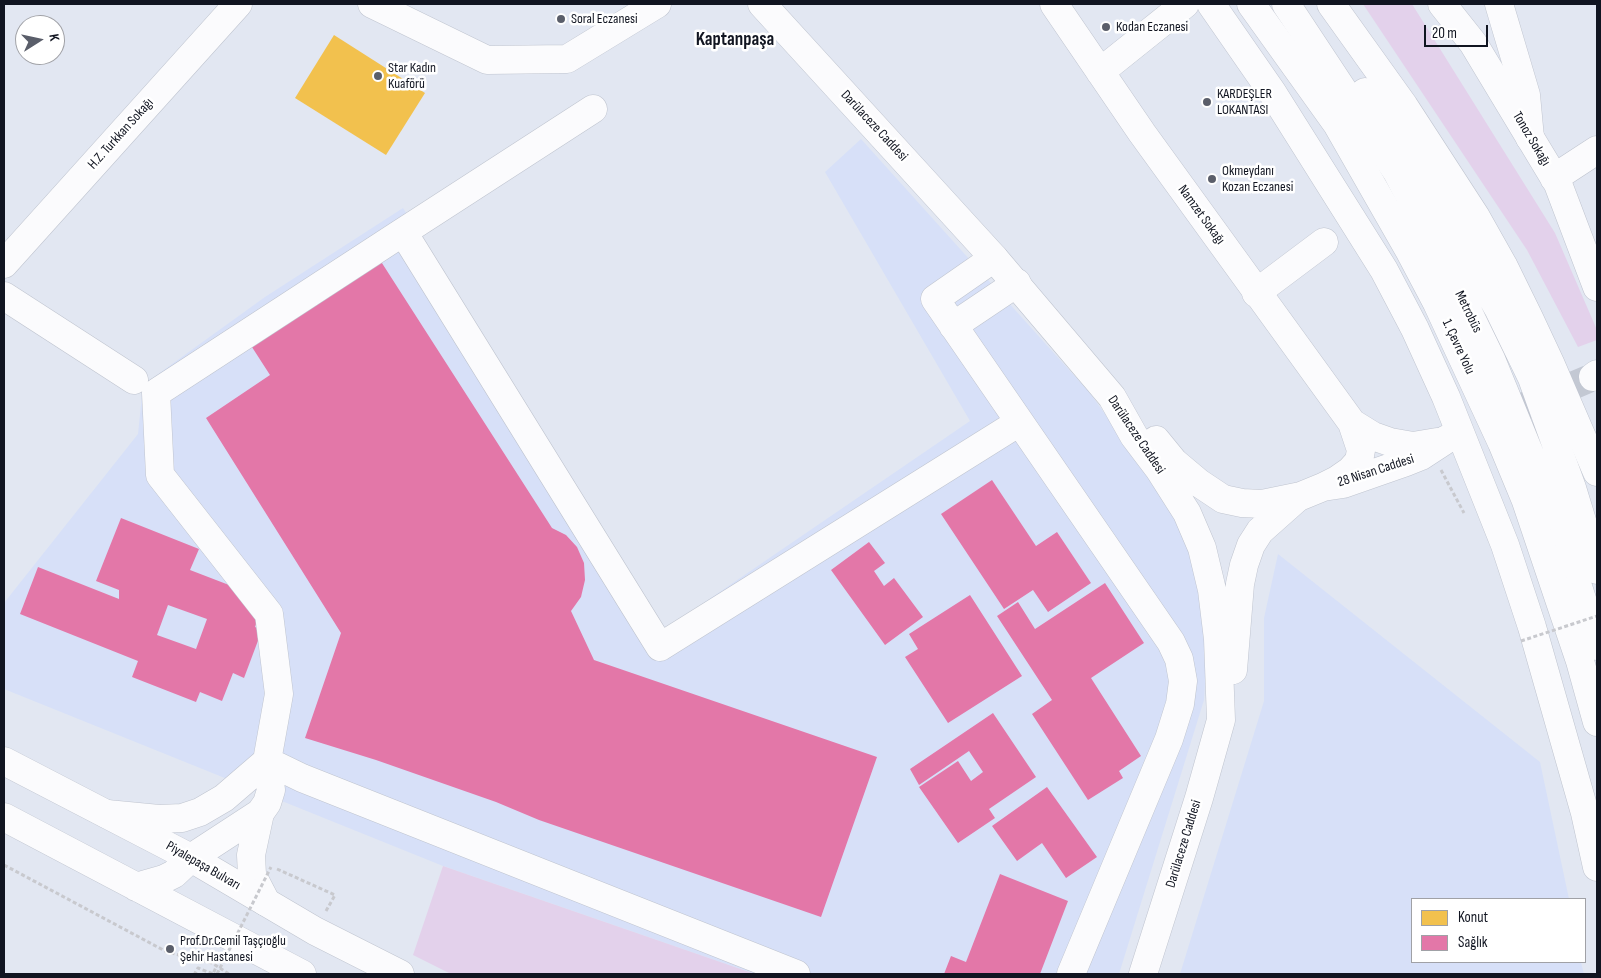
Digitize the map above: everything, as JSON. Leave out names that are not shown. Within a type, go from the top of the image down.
[{"type":"main road","name":"H.Z. Turkkan Sokağı","points":[[4,264],[238,4]]},
{"type":"main road","points":[[372,4],[487,60],[567,59],[657,4]]},
{"type":"main road","name":"Darülaceze Caddesi","points":[[762,4],[1017,283],[1112,397],[1134,436],[1159,469],[1187,513],[1202,548],[1213,600],[1218,639],[1221,720],[1199,798],[1143,974]]},
{"type":"main road","name":"Namzet Sokağı","points":[[1054,4],[1256,293],[1352,423],[1361,450],[1359,461],[1337,480],[1312,491]]},
{"type":"main road","points":[[1100,72],[1185,4]]},
{"type":"main road","points":[[1211,4],[1272,92],[1384,270],[1415,329],[1446,397],[1505,544],[1532,628],[1582,803],[1597,867]]},
{"type":"main road","name":"1. Çevre Yolu","points":[[1252,4],[1336,124],[1409,250],[1437,303],[1502,443],[1526,501],[1580,662],[1597,722]]},
{"type":"main road","name":"Metrobüs","points":[[1286,4],[1397,172],[1440,254],[1491,359],[1556,518],[1597,646]]},
{"type":"main road","name":"Metrobüs","points":[[1301,4],[1395,134],[1432,193],[1498,308],[1532,378],[1572,488],[1597,570]]},
{"type":"main road","points":[[1330,4],[1404,106],[1476,217],[1503,265],[1547,357],[1597,472]]},
{"type":"main road","name":"Tonoz Sokağı","points":[[1442,4],[1473,43],[1558,186],[1597,287]]},
{"type":"main road","points":[[1498,4],[1526,95],[1530,138]]},
{"type":"main road","points":[[136,887],[169,876],[191,858],[260,813],[267,803],[270,790],[267,761],[279,694],[269,614],[160,474],[156,393],[593,108]]},
{"type":"main road","points":[[1558,186],[1597,150]]},
{"type":"main road","points":[[1558,186],[1597,168]]},
{"type":"main road","points":[[403,232],[660,648],[1018,423]]},
{"type":"main road","points":[[1256,293],[1324,242]]},
{"type":"main road","points":[[994,258],[934,299],[1171,642],[1179,659],[1183,681],[1180,704],[1169,739],[1071,974]]},
{"type":"main road","points":[[952,326],[1017,283]]},
{"type":"main road","points":[[4,296],[134,380]]},
{"type":"main road","name":"28 Nisan Caddesi","points":[[1112,397],[1141,421],[1174,462],[1199,483],[1223,499],[1242,504],[1262,504],[1343,484],[1406,462],[1448,439]]},
{"type":"main road","name":"Namzet Sokağı","points":[[1352,423],[1372,436],[1390,442],[1413,446],[1448,439]]},
{"type":"main road","points":[[1221,720],[1230,688],[1234,660],[1240,584],[1251,545],[1269,521],[1312,491]]},
{"type":"main road","name":"Piyalepaşa Bulvarı","points":[[4,761],[191,858],[315,931],[400,974]]},
{"type":"main road","points":[[107,814],[159,819],[182,818],[200,812],[224,798],[267,761]]},
{"type":"main road","points":[[267,761],[302,778],[796,974]]},
{"type":"main road","points":[[260,813],[251,855],[251,865],[252,875],[266,902]]},
{"type":"main road","points":[[4,817],[302,974]]},
{"type":"path","points":[[1521,641],[1597,616]]},
{"type":"path","points":[[4,865],[167,952],[217,965],[229,974]]},
{"type":"path","points":[[217,974],[271,867],[335,896]]},
{"type":"path","points":[[197,974],[194,973],[198,968],[213,974],[217,965]]},
{"type":"shaded area","points":[[1363,4],[1412,4],[1555,233],[1597,330],[1597,340],[1578,347],[1527,250]]},
{"type":"shaded area","points":[[861,139],[1089,392],[1153,480],[1191,546],[1208,633],[1204,700],[1119,974],[755,974],[443,866],[4,689],[4,603],[138,434],[143,385],[265,297],[403,208],[664,630],[970,421],[825,172]]},
{"type":"shaded area","points":[[1278,554],[1540,762],[1569,898],[1411,898],[1411,963],[1581,963],[1584,974],[1180,974],[1264,701],[1264,618]]},
{"type":"shaded area","points":[[443,866],[755,974],[451,974],[413,955]]},
{"type":"building: Konut","points":[[334,35],[425,93],[386,155],[295,98]]},
{"type":"building: Sağlık","points":[[380,260],[552,528],[566,535],[577,547],[584,563],[585,580],[581,597],[571,611],[594,660],[877,757],[821,917],[539,820],[496,802],[376,760],[305,738],[341,633],[206,418],[270,375],[250,344]]},
{"type":"building: Sağlık","points":[[992,480],[1036,546],[1057,532],[1091,583],[1048,612],[1033,590],[1004,609],[941,514]]},
{"type":"building: Sağlık","points":[[121,518],[199,549],[190,570],[255,595],[262,607],[255,627],[262,630],[244,678],[233,673],[222,701],[200,692],[196,702],[132,677],[138,661],[20,614],[38,567],[119,599],[119,590],[96,581]],"holes":[[[168,605],[207,619],[196,649],[157,635]]]},
{"type":"building: Sağlık","points":[[869,542],[885,563],[874,571],[884,586],[894,578],[923,617],[885,645],[831,570]]},
{"type":"building: Sağlık","points":[[1105,583],[1144,643],[1091,678],[1141,756],[1119,771],[1123,778],[1088,800],[1032,714],[1052,700],[997,616],[1018,602],[1035,629]]},
{"type":"building: Sağlık","points":[[970,595],[1022,676],[948,723],[905,657],[918,649],[909,634]]},
{"type":"building: Sağlık","points":[[993,713],[1036,777],[989,809],[995,818],[958,843],[919,787],[958,761],[971,781],[983,772],[969,751],[919,785],[910,769]]},
{"type":"building: Sağlık","points":[[1047,787],[1097,857],[1066,878],[1042,843],[1017,861],[992,826]]},
{"type":"building: Sağlık","points":[[1000,874],[1068,901],[1040,974],[944,974],[951,956],[966,962]]},
{"type":"tunnel","points":[[1447,439],[1593,377]]},
{"type":"place","name":"Soral Eczanesi","points":[[561,19]]},
{"type":"place","name":"Kodan Eczanesi","points":[[1106,27]]},
{"type":"place","name":"Star Kadın Kuaförü","points":[[378,76]]},
{"type":"place","name":"KARDEŞLER LOKANTASI","points":[[1207,102]]},
{"type":"place","name":"Okmeydanı Kozan Eczanesi","points":[[1212,179]]},
{"type":"place","name":"Prof.Dr.Cemil Taşçıoğlu Şehir Hastanesi","points":[[170,949]]},
{"type":"district","name":"Kaptanpaşa","points":[[735,40]]}]
